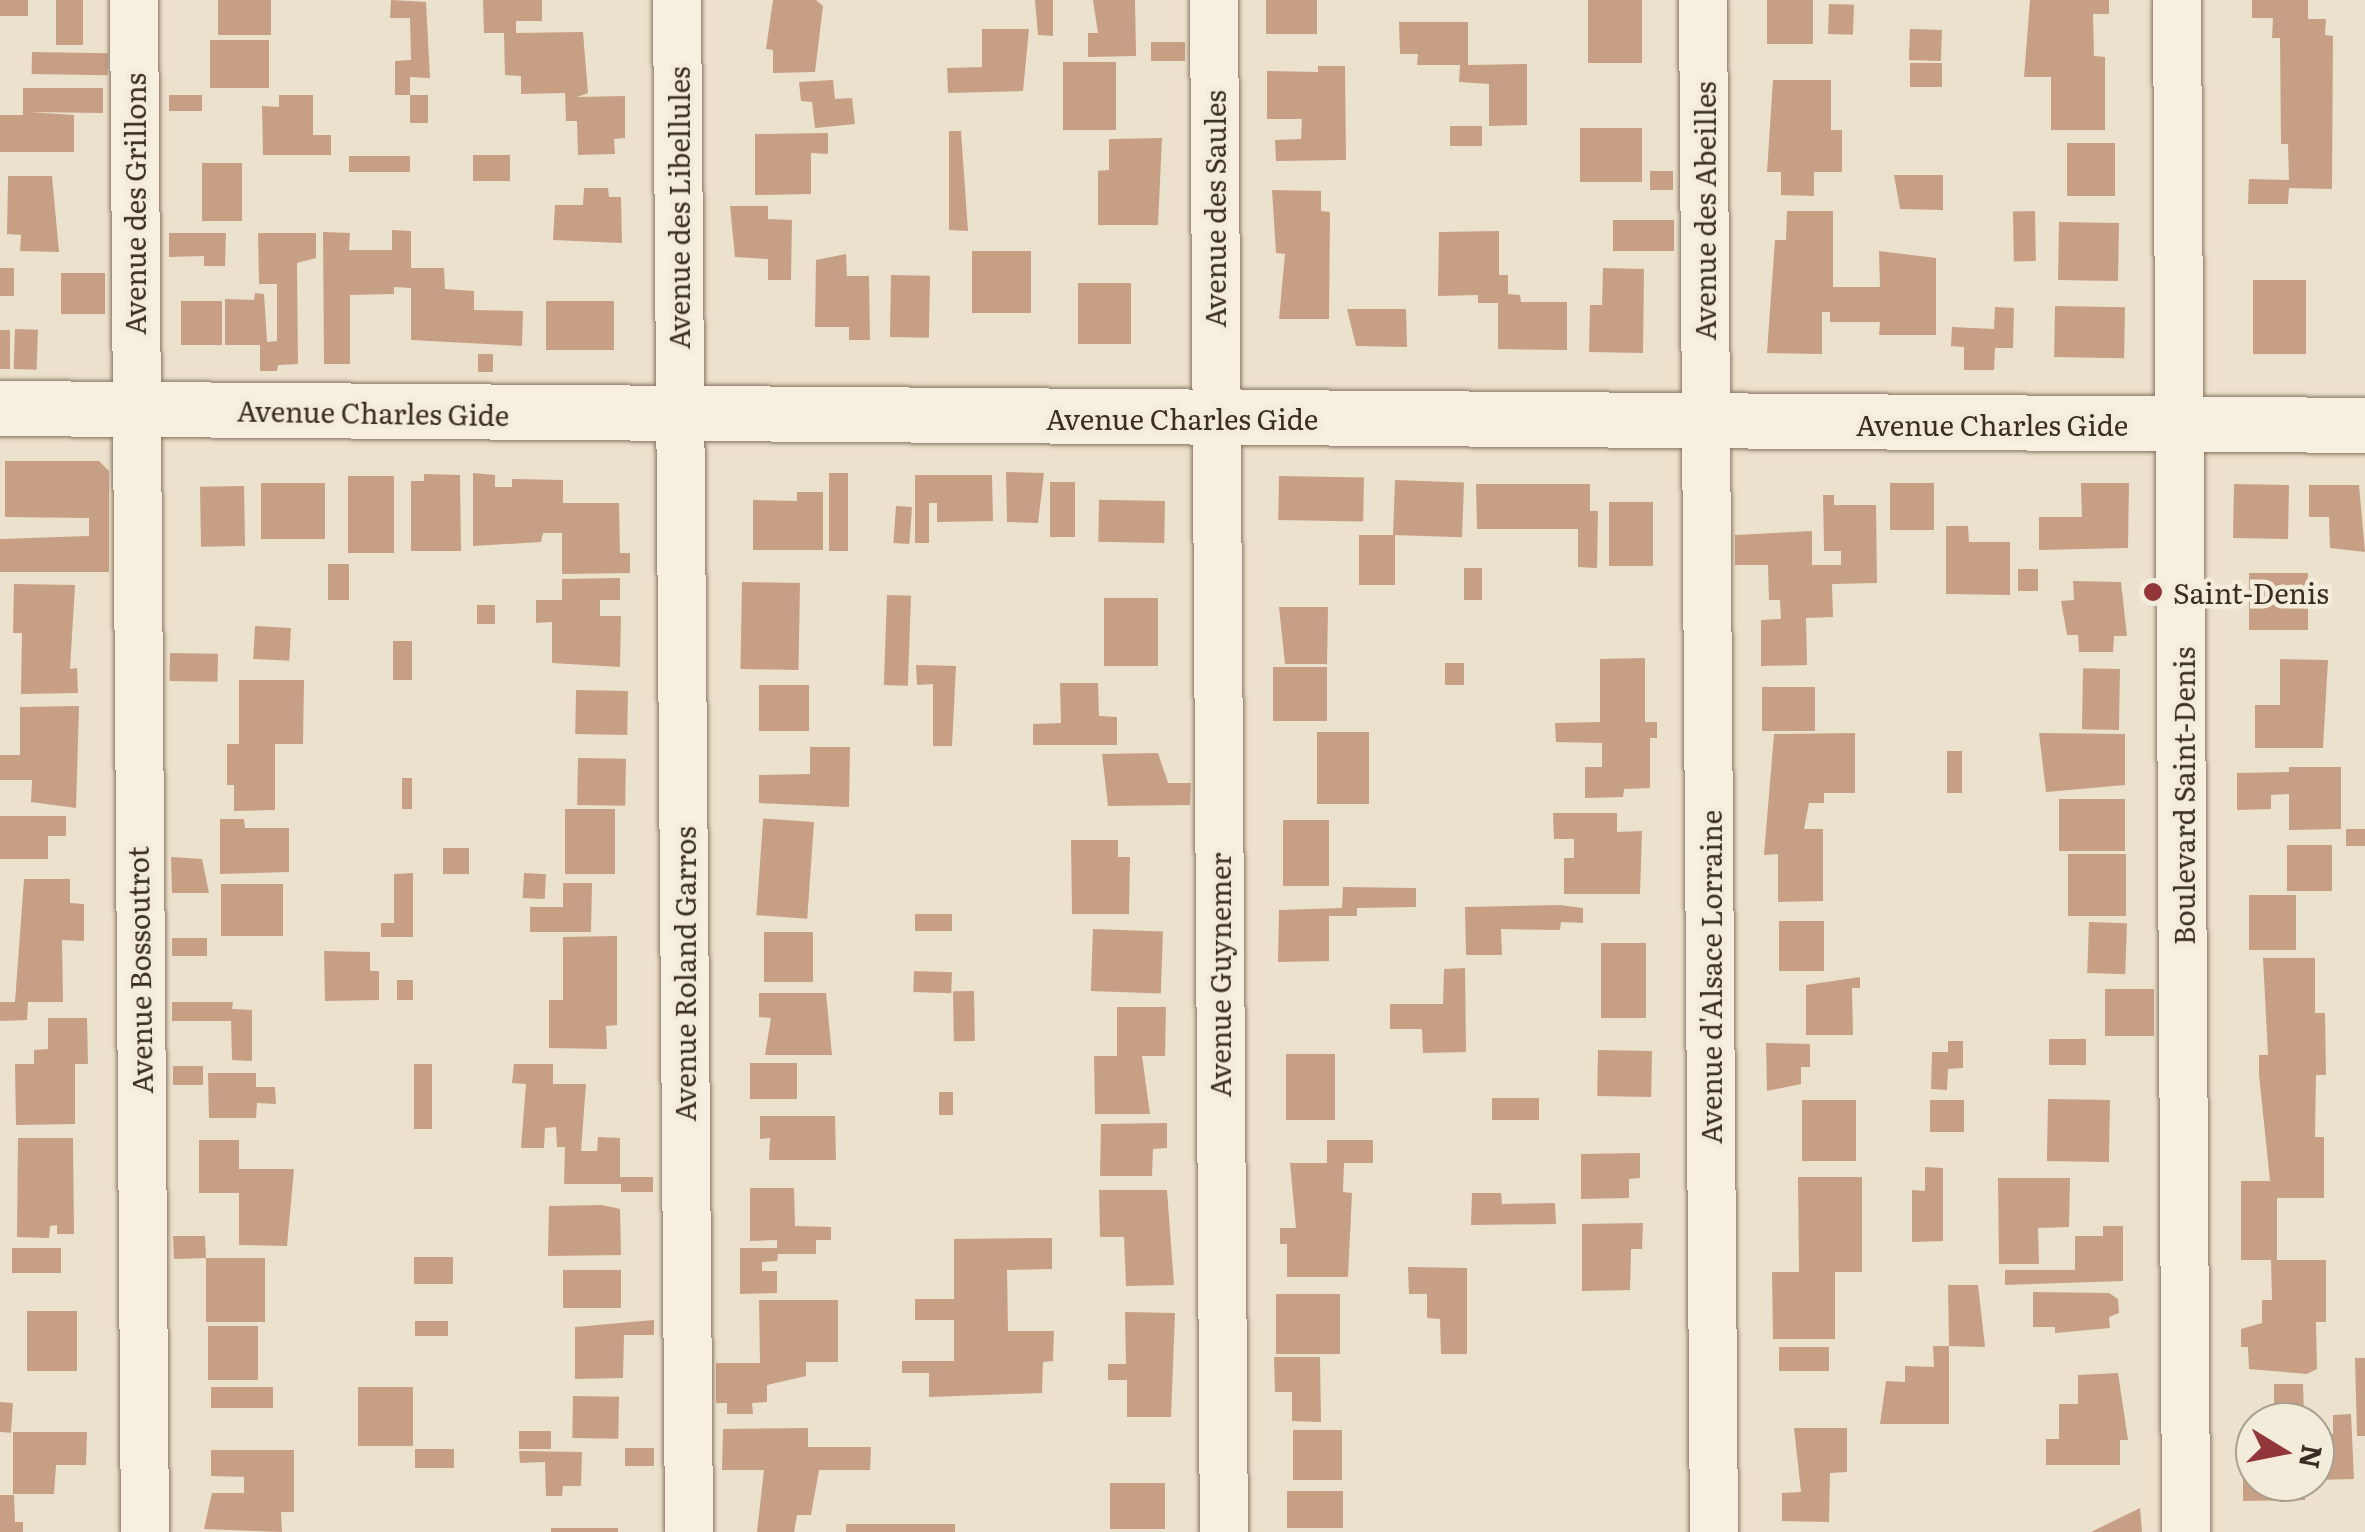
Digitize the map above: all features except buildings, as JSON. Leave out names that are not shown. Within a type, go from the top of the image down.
[{"type":"street","name":"Avenue des Grillons","points":[[133,408],[134,0]]},
{"type":"street","name":"Avenue des Libellules","points":[[676,0],[680,416]]},
{"type":"street","name":"Avenue des Saules","points":[[1214,0],[1215,417]]},
{"type":"street","name":"Avenue des Abeilles","points":[[1703,0],[1706,422]]},
{"type":"street","name":"Boulevard Saint-Denis","points":[[2177,0],[2186,1532]]},
{"type":"street","name":"Avenue Charles Gide","points":[[0,408],[680,416],[2365,425]]},
{"type":"street","name":"Avenue Bossoutrot","points":[[133,408],[145,1532]]},
{"type":"street","name":"Avenue Roland Garros","points":[[680,416],[689,1532]]},
{"type":"street","name":"Avenue Guynemer","points":[[1215,417],[1224,1532]]},
{"type":"street","name":"Avenue d'Alsace Lorraine","points":[[1706,422],[1714,1532]]},
{"type":"place","name":"Saint-Denis","points":[[2153,592]]}]
